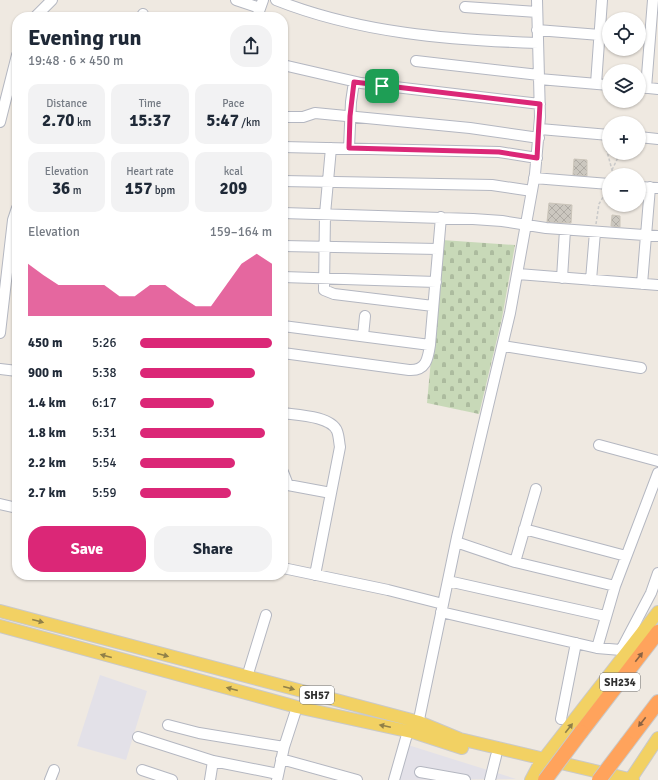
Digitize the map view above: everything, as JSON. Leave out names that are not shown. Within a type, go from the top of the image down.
[{"type":"highway","name":"SH234","points":[[545,780],[658,632]]},
{"type":"highway","points":[[599,780],[658,702]]},
{"type":"main road","name":"SH57","points":[[0,612],[247,677],[414,728],[459,747],[496,756],[542,762],[631,780]]},
{"type":"main road","points":[[531,780],[542,762],[658,612]]},
{"type":"main road","name":"SH57","points":[[0,626],[297,707],[414,728],[460,739],[599,780]]},
{"type":"main road","points":[[631,780],[657,743]]},
{"type":"street","points":[[40,12],[52,0]]},
{"type":"street","points":[[236,0],[260,8]]},
{"type":"street","points":[[276,0],[312,13],[371,28],[463,40],[538,43]]},
{"type":"street","points":[[394,780],[414,728],[456,542],[503,346],[518,274],[540,133],[537,0]]},
{"type":"street","points":[[596,84],[602,0]]},
{"type":"street","points":[[646,72],[654,39],[653,0]]},
{"type":"street","points":[[465,7],[537,12]]},
{"type":"street","points":[[538,30],[600,35]]},
{"type":"street","points":[[416,61],[602,84]]},
{"type":"street","points":[[288,66],[354,82],[540,104]]},
{"type":"street","points":[[0,122],[12,74]]},
{"type":"street","points":[[349,148],[350,116],[354,82]]},
{"type":"street","points":[[646,88],[658,89]]},
{"type":"street","points":[[288,118],[303,118],[315,113],[470,128],[540,133],[602,135]]},
{"type":"street","points":[[646,138],[658,139]]},
{"type":"street","points":[[288,147],[499,152],[537,158]]},
{"type":"street","points":[[331,148],[325,214],[324,290],[330,294],[433,306]]},
{"type":"street","points":[[534,178],[602,186]]},
{"type":"street","points":[[288,181],[492,185],[532,191]]},
{"type":"street","points":[[642,284],[646,236],[654,188]]},
{"type":"street","points":[[288,213],[441,217],[494,220],[565,230],[658,236]]},
{"type":"street","points":[[288,354],[413,370],[420,369],[425,365],[430,345],[441,217]]},
{"type":"street","points":[[0,333],[12,229]]},
{"type":"street","points":[[562,278],[565,230]]},
{"type":"street","points":[[592,280],[595,232]]},
{"type":"street","points":[[288,246],[438,249]]},
{"type":"street","points":[[518,274],[658,285]]},
{"type":"street","points":[[288,277],[436,282]]},
{"type":"street","points":[[363,336],[365,316]]},
{"type":"street","points":[[288,327],[430,345]]},
{"type":"street","points":[[503,346],[641,368]]},
{"type":"street","points":[[1,371],[12,371]]},
{"type":"street","points":[[288,414],[311,417],[329,422],[337,431],[340,447],[315,576]]},
{"type":"street","points":[[599,445],[658,461]]},
{"type":"street","points":[[597,648],[605,616],[615,586],[658,473]]},
{"type":"street","points":[[288,484],[331,492]]},
{"type":"street","points":[[515,562],[536,489]]},
{"type":"street","points":[[0,504],[12,507]]},
{"type":"street","points":[[524,529],[626,556]]},
{"type":"street","points":[[456,542],[515,562],[615,586]]},
{"type":"street","points":[[288,569],[388,590],[442,608],[576,643],[597,648],[621,650],[651,593],[658,573]]},
{"type":"street","points":[[448,581],[605,616]]},
{"type":"street","points":[[247,677],[266,615]]},
{"type":"street","points":[[560,719],[576,643]]},
{"type":"street","points":[[138,737],[213,761],[277,777],[284,747],[297,707]]},
{"type":"street","points":[[168,726],[199,733],[284,747]]},
{"type":"street","points":[[490,780],[496,756]]},
{"type":"street","points":[[282,759],[357,780]]},
{"type":"street","points":[[210,780],[213,761]]},
{"type":"street","points":[[50,780],[54,770]]},
{"type":"street","points":[[142,770],[172,780]]},
{"type":"street","points":[[420,772],[438,778],[465,780]]},
{"type":"path","points":[[595,232],[599,204],[602,198]]},
{"type":"shaded area","points":[[100,675],[147,691],[126,760],[77,746]]},
{"type":"shaded area","points":[[408,745],[516,779],[399,780]]},
{"type":"green space","points":[[442,240],[515,245],[502,318],[479,414],[427,403]]},
{"type":"building","points":[[574,159],[587,160],[587,176],[573,175]]},
{"type":"building","points":[[549,203],[572,205],[571,223],[547,222]]},
{"type":"building","points":[[612,215],[620,216],[620,227],[611,226]]},
{"type":"route","points":[[354,82],[382,86],[540,104],[540,129],[537,158],[499,152],[349,148],[351,102],[354,82]]}]
